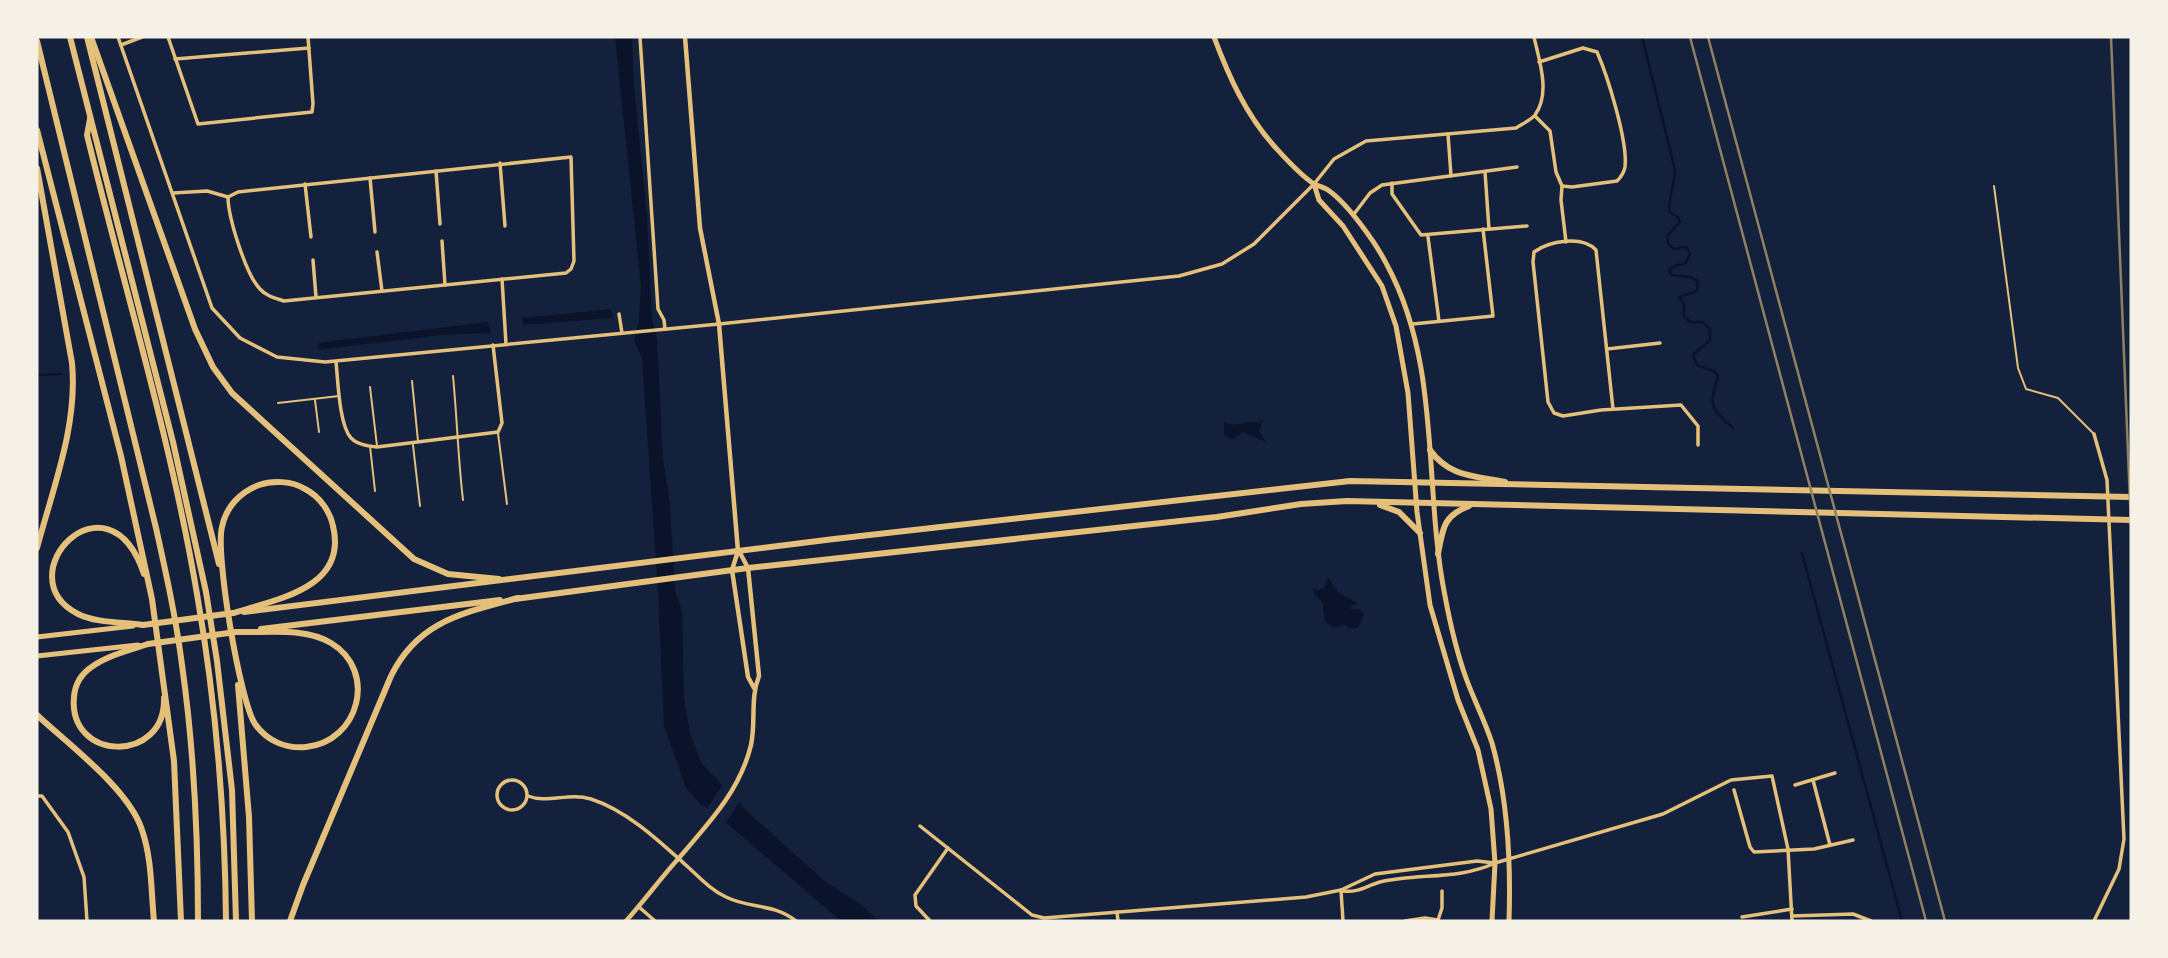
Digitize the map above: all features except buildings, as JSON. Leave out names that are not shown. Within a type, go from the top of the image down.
[{"type":"highway","points":[[70,37],[173,442],[206,592],[218,661],[232,790],[236,921]]},
{"type":"highway","points":[[89,37],[198,335],[222,380],[250,412],[415,559],[448,574],[499,579]]},
{"type":"highway","points":[[89,37],[225,589]]},
{"type":"highway","points":[[37,41],[171,596],[182,666],[194,793],[198,921]]},
{"type":"highway","points":[[91,118],[87,135],[171,474],[197,593],[208,662],[222,792],[226,921]]},
{"type":"highway","points":[[37,130],[121,456],[152,598],[174,761],[181,921]]},
{"type":"highway","points":[[37,167],[72,363],[73,392],[68,432],[37,548]]},
{"type":"highway","points":[[1430,450],[1437,460],[1451,470],[1521,485]]},
{"type":"highway","points":[[152,598],[135,550],[114,531],[95,529],[76,534],[62,546],[57,555],[53,580],[59,597],[72,610],[87,617],[143,625],[499,579],[1350,481],[2131,497]]},
{"type":"highway","points":[[234,613],[297,593],[314,583],[327,569],[334,551],[334,531],[328,512],[313,495],[297,485],[275,482],[254,487],[236,500],[224,517],[220,538],[236,659],[251,718],[262,732],[279,744],[299,748],[319,745],[337,735],[355,713],[359,687],[355,670],[346,654],[331,642],[299,633],[237,632]]},
{"type":"highway","points":[[163,668],[162,713],[154,731],[147,737],[131,746],[109,747],[89,736],[81,728],[74,710],[74,701],[78,681],[84,673],[103,661],[148,644],[678,576],[1217,517],[1301,504],[1347,501],[1432,502],[2131,520]]},
{"type":"highway","points":[[1347,501],[1386,506],[1402,514],[1420,533]]},
{"type":"highway","points":[[1438,554],[1449,516],[1475,504]]},
{"type":"highway","points":[[290,921],[386,688],[405,652],[423,634],[449,618],[517,598]]},
{"type":"highway","points":[[236,659],[248,806],[252,921]]},
{"type":"highway","points":[[37,715],[110,783],[133,810],[148,854],[154,921]]},
{"type":"main road","points":[[1214,37],[1233,87],[1262,131],[1314,184],[1328,190],[1352,216],[1385,261],[1413,324],[1425,387],[1432,502],[1445,596],[1464,671],[1491,740],[1503,792],[1509,860],[1509,921]]},
{"type":"main road","points":[[1314,184],[1319,201],[1343,226],[1382,286],[1394,318],[1408,393],[1416,502],[1430,605],[1458,701],[1485,773],[1491,808],[1495,863],[1492,921]]},
{"type":"main road","points":[[37,637],[143,625]]},
{"type":"main road","points":[[37,656],[148,644]]},
{"type":"street","points":[[118,37],[212,308],[240,338],[277,357],[336,361],[1179,276],[1222,264],[1254,244],[1314,184],[1334,159],[1366,142],[1517,128],[1535,116],[1542,100],[1543,78],[1534,38]]},
{"type":"street","points":[[120,45],[142,37]]},
{"type":"street","points":[[168,37],[198,124],[312,112],[308,37]]},
{"type":"street","points":[[640,37],[658,309],[664,320],[663,329]]},
{"type":"street","points":[[685,37],[700,228],[719,324],[738,551],[732,570],[748,677],[754,688]]},
{"type":"street","points":[[175,59],[309,48]]},
{"type":"street","points":[[1539,62],[1583,48],[1597,52],[1607,76],[1625,154],[1625,171],[1617,181],[1562,186]]},
{"type":"street","points":[[1535,116],[1550,131],[1556,172],[1562,186],[1566,242]]},
{"type":"street","points":[[1448,134],[1451,176]]},
{"type":"street","points":[[173,193],[207,191],[228,197],[238,192],[305,184],[571,157],[574,261],[566,274],[284,301],[261,290],[251,278],[228,210],[228,197]]},
{"type":"street","points":[[500,163],[505,226]]},
{"type":"street","points":[[1352,216],[1370,193],[1382,185],[1517,167]]},
{"type":"street","points":[[436,171],[440,224]]},
{"type":"street","points":[[1413,324],[1493,316],[1486,229],[1485,171]]},
{"type":"street","points":[[370,178],[375,232]]},
{"type":"street","points":[[1392,183],[1392,194],[1421,235],[1527,226]]},
{"type":"street","points":[[305,184],[311,237]]},
{"type":"street","points":[[1428,236],[1438,321]]},
{"type":"street","points":[[442,241],[445,285]]},
{"type":"street","points":[[1613,409],[1596,250],[1584,242],[1549,244],[1534,252],[1533,262],[1548,402],[1554,413],[1563,416],[1613,409],[1681,405],[1698,426],[1698,445]]},
{"type":"street","points":[[377,252],[382,291]]},
{"type":"street","points":[[313,260],[316,297]]},
{"type":"street","points":[[502,279],[506,344]]},
{"type":"street","points":[[619,314],[624,333]]},
{"type":"street","points":[[1607,349],[1660,343]]},
{"type":"street","points":[[336,361],[344,426],[360,444],[377,447],[498,432],[502,423],[493,345]]},
{"type":"street","points":[[2094,434],[2107,481],[2124,839],[2119,869],[2094,921]]},
{"type":"street","points":[[626,921],[710,824],[736,782],[751,746],[754,688],[759,676],[748,568],[738,551]]},
{"type":"street","points":[[1795,785],[1835,773]]},
{"type":"street","points":[[1341,890],[1354,892],[1380,882],[1478,872],[1495,863],[1653,818],[1731,780],[1772,776],[1788,849],[1792,919],[1853,914],[1871,921]]},
{"type":"street","points":[[511,779],[525,786],[528,796],[524,805],[510,810],[501,805],[497,792],[502,783],[511,779]]},
{"type":"street","points":[[1813,780],[1830,845]]},
{"type":"street","points":[[1734,790],[1750,847],[1754,852],[1814,849],[1853,840]]},
{"type":"street","points":[[528,796],[539,799],[573,795],[610,807],[678,858],[715,891],[729,898],[774,908],[796,921]]},
{"type":"street","points":[[39,796],[68,832],[84,877],[87,921]]},
{"type":"street","points":[[920,827],[1032,915],[1044,918],[1306,897],[1341,890],[1375,874],[1477,861],[1495,863]]},
{"type":"street","points":[[930,921],[916,906],[915,895],[948,848]]},
{"type":"street","points":[[1341,890],[1343,921]]},
{"type":"street","points":[[1405,921],[1424,918],[1438,920],[1442,908],[1442,891]]},
{"type":"street","points":[[639,907],[655,921]]},
{"type":"street","points":[[1742,917],[1792,909]]},
{"type":"street","points":[[1117,912],[1118,921]]},
{"type":"lane","points":[[1994,186],[2018,368],[2026,390],[2058,398],[2094,434]]},
{"type":"lane","points":[[453,376],[463,500]]},
{"type":"lane","points":[[412,381],[420,506]]},
{"type":"lane","points":[[370,387],[377,447]]},
{"type":"lane","points":[[278,402],[340,396]]},
{"type":"lane","points":[[315,399],[319,432]]},
{"type":"lane","points":[[498,432],[507,504]]},
{"type":"lane","points":[[370,446],[375,491]]},
{"type":"water","points":[[615,37],[632,37],[634,86],[647,215],[652,319],[657,339],[663,459],[670,503],[675,591],[682,611],[684,697],[690,734],[702,764],[751,815],[826,882],[862,905],[879,921],[841,921],[709,808],[701,805],[686,788],[664,726],[642,358],[634,341],[639,320],[641,286]]},
{"type":"water","points":[[611,309],[613,318],[523,325],[522,318]]},
{"type":"water","points":[[488,322],[491,333],[442,335],[318,350],[318,343]]},
{"type":"water","points":[[1264,418],[1259,431],[1266,442],[1243,432],[1232,440],[1224,435],[1224,421],[1236,425],[1259,423]]},
{"type":"water","points":[[1328,577],[1338,592],[1357,603],[1351,605],[1351,609],[1359,609],[1364,614],[1358,628],[1345,625],[1333,627],[1325,621],[1322,602],[1314,594],[1313,588],[1324,588]]},
{"type":"pier","points":[[724,783],[741,799],[724,825],[706,810]]},
{"type":"waterway","points":[[1642,37],[1675,170],[1669,208],[1670,213],[1678,217],[1680,222],[1668,235],[1668,244],[1674,249],[1686,247],[1690,253],[1686,263],[1669,270],[1671,275],[1690,277],[1698,281],[1697,291],[1679,297],[1684,304],[1684,316],[1690,322],[1703,322],[1710,329],[1710,340],[1693,355],[1697,365],[1716,372],[1718,378],[1713,395],[1714,406],[1733,428]]},
{"type":"waterway","points":[[37,375],[61,374]]},
{"type":"waterway","points":[[1802,553],[1902,921]]},
{"type":"railway","points":[[1690,37],[1926,921]]},
{"type":"railway","points":[[1708,37],[1945,921]]},
{"type":"railway","points":[[2111,37],[2131,526]]}]
